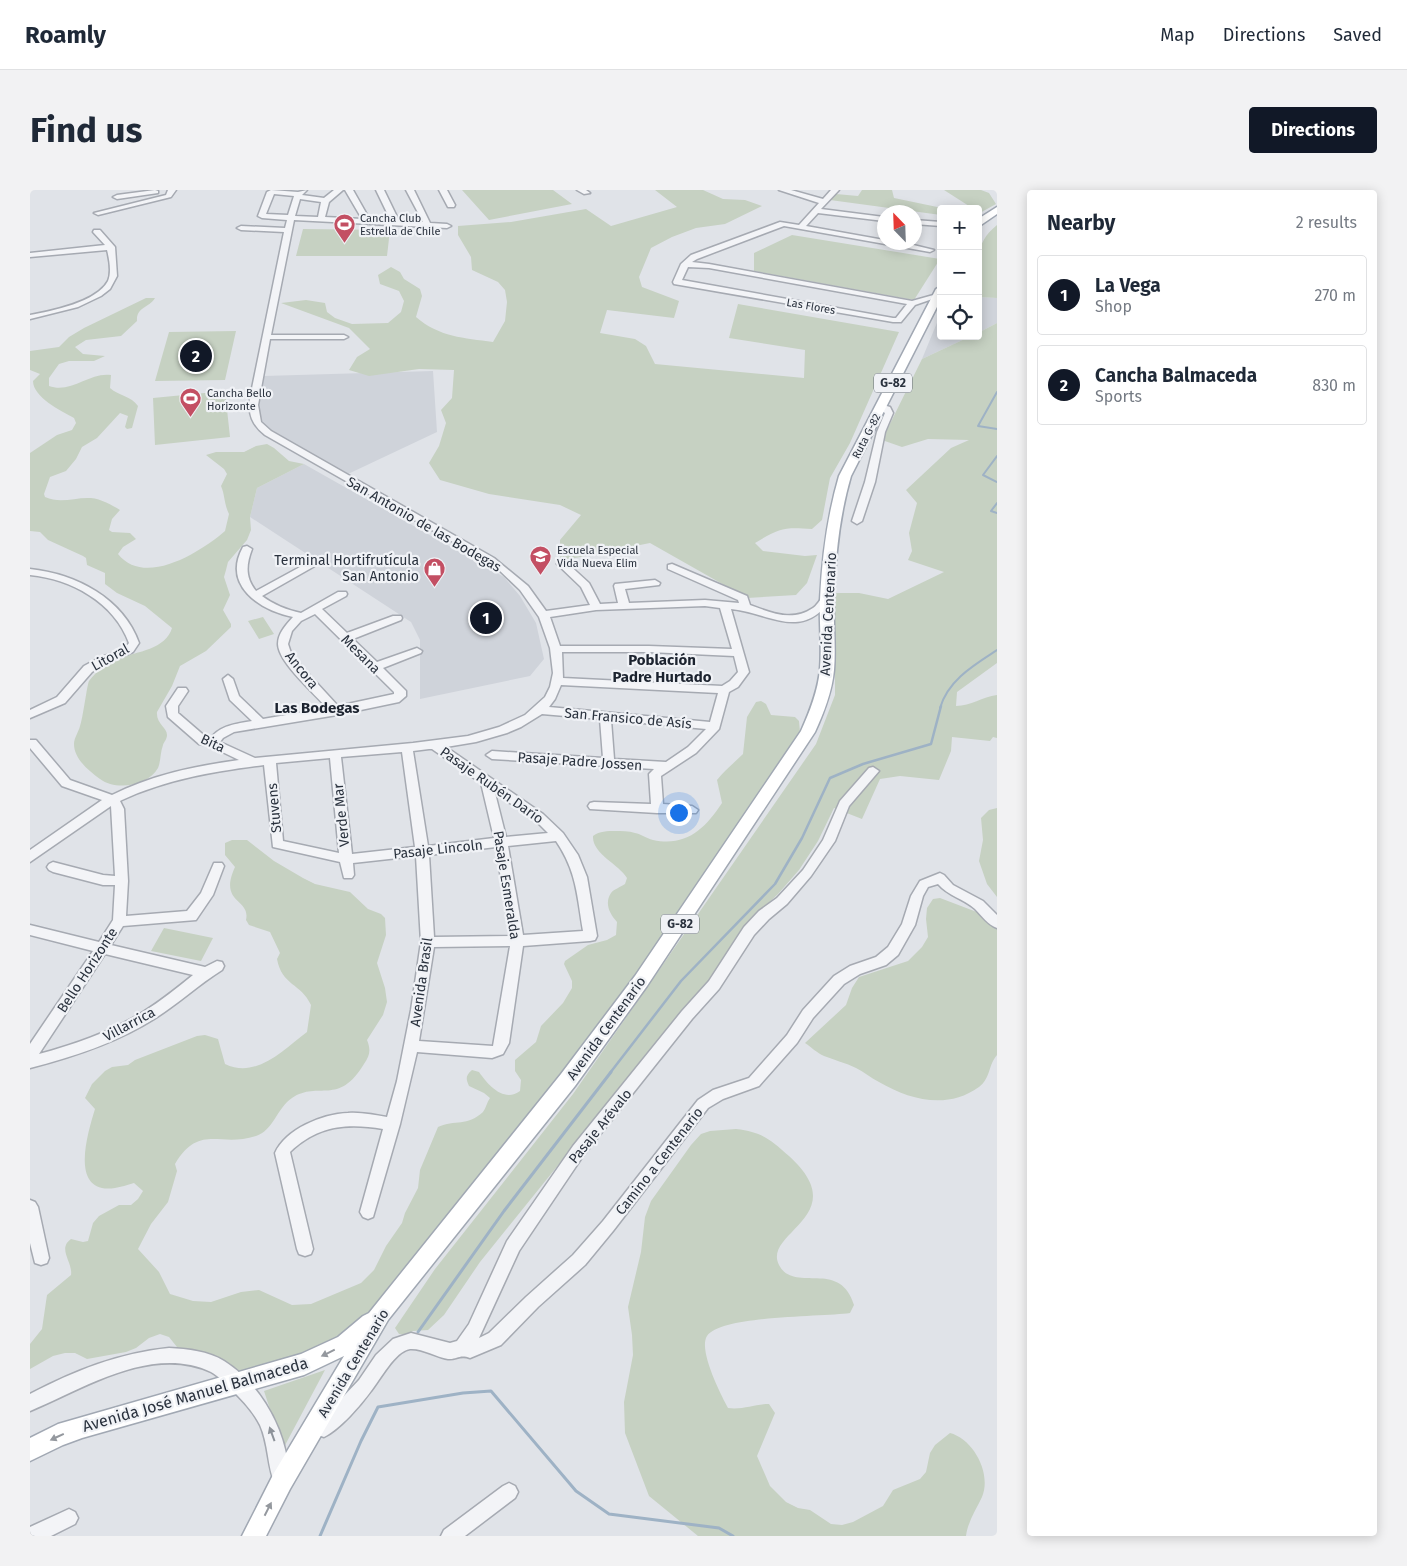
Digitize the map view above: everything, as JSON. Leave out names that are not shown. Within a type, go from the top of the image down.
[{"type":"main road","points":[[982,221],[997,210]]},
{"type":"main road","name":"Ruta G-82","points":[[845,476],[938,295]]},
{"type":"main road","name":"Avenida Centenario","points":[[254,1536],[282,1481],[381,1314],[579,1065],[641,981],[800,745],[814,718],[826,679],[827,598],[835,516],[845,476]]},
{"type":"main road","name":"Avenida José Manuel Balmaceda","points":[[30,1450],[82,1427],[297,1366],[332,1352],[346,1344],[381,1314]]},
{"type":"street","points":[[112,190],[122,207]]},
{"type":"street","points":[[321,219],[325,200],[339,190]]},
{"type":"street","points":[[349,190],[367,221]]},
{"type":"street","points":[[380,190],[396,223]]},
{"type":"street","points":[[410,190],[428,224]]},
{"type":"street","points":[[443,190],[451,205]]},
{"type":"street","points":[[783,190],[825,202]]},
{"type":"street","points":[[802,227],[835,190]]},
{"type":"street","points":[[98,213],[169,196],[171,191],[146,192],[117,197]]},
{"type":"street","points":[[325,200],[299,194],[271,192],[262,216],[447,226]]},
{"type":"street","name":"San Antonio de las Bodegas","points":[[299,194],[288,230],[252,409],[254,420],[260,427],[487,558],[524,587],[543,615],[556,649],[558,681]]},
{"type":"street","points":[[816,211],[877,218]]},
{"type":"street","points":[[922,223],[937,224]]},
{"type":"street","points":[[686,264],[694,257],[783,224],[877,241]]},
{"type":"street","points":[[241,228],[288,230]]},
{"type":"street","points":[[30,317],[48,314],[76,305],[106,288],[113,277],[111,247],[97,232]]},
{"type":"street","points":[[30,255],[111,247]]},
{"type":"street","points":[[922,249],[930,250]]},
{"type":"street","points":[[686,264],[709,266],[912,303]]},
{"type":"street","name":"Las Flores","points":[[686,264],[677,282],[893,320],[898,320],[912,303],[937,294]]},
{"type":"street","points":[[267,337],[344,337]]},
{"type":"street","points":[[857,521],[870,482],[881,432],[889,413],[887,409],[880,407]]},
{"type":"street","points":[[247,550],[241,564],[246,586],[255,596],[273,607],[301,616]]},
{"type":"street","points":[[255,596],[315,563]]},
{"type":"street","points":[[562,564],[585,585],[596,607]]},
{"type":"street","points":[[672,567],[744,598],[745,607]]},
{"type":"street","name":"Litoral","points":[[30,572],[60,576],[89,591],[117,615],[128,628],[134,642],[129,650],[101,661],[88,669],[69,692],[56,703],[30,714]]},
{"type":"street","points":[[624,605],[619,586],[654,582]]},
{"type":"street","name":"Ancora","points":[[337,711],[285,653],[283,644],[290,626],[301,616],[342,594]]},
{"type":"street","points":[[543,615],[596,607],[705,603],[745,607],[777,618],[800,619],[819,609],[827,598]]},
{"type":"street","points":[[30,857],[92,811],[113,799],[161,780],[231,765],[462,741],[489,735],[514,726],[540,710],[551,696],[558,681],[724,690],[734,684],[744,672],[725,606]]},
{"type":"street","name":"Mesana","points":[[314,608],[400,691],[400,696],[395,699],[337,711]]},
{"type":"street","points":[[345,638],[397,618]]},
{"type":"street","points":[[556,649],[739,653]]},
{"type":"street","points":[[375,667],[417,651]]},
{"type":"street","points":[[228,679],[234,697],[260,723]]},
{"type":"street","points":[[657,809],[655,774],[692,751],[715,726],[722,710],[724,690]]},
{"type":"street","name":"Bita","points":[[182,691],[172,706],[172,714],[203,741],[213,743],[256,763]]},
{"type":"street","name":"San Fransico de Asís","points":[[540,710],[715,726]]},
{"type":"street","points":[[213,743],[218,735],[226,730],[337,711]]},
{"type":"street","points":[[605,716],[609,763]]},
{"type":"street","points":[[32,743],[66,783],[113,799]]},
{"type":"street","name":"Pasaje Rubén Darío","points":[[434,744],[539,817],[559,836],[572,855],[581,876],[590,936],[518,941]]},
{"type":"street","name":"Avenida Brasil","points":[[368,1212],[393,1124],[411,1046],[428,942],[422,850],[407,747]]},
{"type":"street","name":"Verde Mar","points":[[335,755],[348,875]]},
{"type":"street","name":"Pasaje Padre Jossen","points":[[492,755],[667,766]]},
{"type":"street","name":"Stuvens","points":[[270,761],[277,844],[346,859]]},
{"type":"street","name":"Pasaje Arévalo","points":[[462,1347],[475,1330],[513,1246],[578,1151],[687,1015],[714,985],[749,931],[764,915],[782,901],[807,873],[825,849],[844,804],[873,772]]},
{"type":"street","name":"Pasaje Esmeralda","points":[[411,1046],[492,1052],[498,1050],[502,1044],[518,941],[501,842],[488,782]]},
{"type":"street","name":"Bello Horizonte","points":[[30,1056],[118,921],[122,881],[118,809],[113,799]]},
{"type":"street","points":[[594,806],[692,810]]},
{"type":"street","name":"Pasaje Lincoln","points":[[346,859],[559,836]]},
{"type":"street","points":[[118,921],[191,916],[207,895],[218,866]]},
{"type":"street","points":[[53,867],[103,880],[122,881]]},
{"type":"street","name":"Camino a Centenario","points":[[462,1347],[470,1350],[478,1348],[502,1333],[593,1245],[703,1104],[718,1094],[754,1082],[792,1039],[808,1014],[840,980],[855,970],[880,960],[893,952],[908,925],[917,896],[924,884],[940,878],[949,888],[978,904],[997,923]]},
{"type":"street","points":[[30,930],[102,948]]},
{"type":"street","points":[[428,942],[518,941]]},
{"type":"street","name":"Villarrica","points":[[30,1062],[80,1048],[132,1024],[149,1015],[211,969],[102,948]]},
{"type":"street","points":[[305,1249],[282,1153],[285,1147],[299,1136],[340,1120],[354,1119],[393,1124]]},
{"type":"street","points":[[30,1207],[41,1258]]},
{"type":"street","points":[[315,1426],[324,1428],[330,1424],[365,1386],[382,1361],[403,1343],[415,1341],[450,1352],[462,1347]]},
{"type":"street","points":[[30,1404],[70,1382],[103,1369],[157,1358],[185,1357],[208,1362],[221,1369],[256,1403],[270,1427],[278,1453],[282,1481]]},
{"type":"street","points":[[450,1536],[509,1492]]},
{"type":"street","points":[[31,1536],[69,1518]]},
{"type":"shaded area","points":[[982,297],[997,298],[997,323],[982,331]]},
{"type":"shaded area","points":[[937,323],[937,340],[962,340],[922,359]]},
{"type":"shaded area","points":[[433,371],[437,432],[348,474],[267,428],[260,422],[256,407],[264,376]]},
{"type":"shaded area","name":"Terminal Hortifrutícula San Antonio","points":[[304,464],[504,577],[520,596],[536,623],[544,659],[530,676],[420,699],[420,640],[411,622],[250,517],[257,488]]},
{"type":"green space","points":[[462,190],[553,190],[572,204],[489,220]]},
{"type":"green space","points":[[655,190],[703,190],[723,199],[745,200],[762,206],[725,224],[696,228],[672,237],[651,248],[639,277],[642,287],[679,301],[674,318],[607,310],[600,333],[635,339],[646,346],[655,364],[804,378],[805,350],[729,338],[738,304],[899,332],[850,443],[830,478],[822,520],[812,529],[794,528],[782,530],[770,534],[755,543],[763,551],[805,556],[817,555],[807,583],[796,595],[747,598],[650,543],[560,561],[560,540],[581,515],[560,505],[489,494],[440,480],[429,463],[439,446],[446,423],[441,410],[452,398],[454,370],[419,369],[369,376],[349,370],[357,357],[370,349],[349,328],[281,303],[306,300],[325,303],[327,312],[335,318],[352,324],[388,323],[401,312],[404,301],[399,291],[380,284],[378,275],[391,267],[400,272],[404,279],[420,289],[422,296],[416,317],[425,324],[452,336],[493,342],[505,321],[507,302],[505,290],[498,282],[472,270],[471,257],[458,235],[458,226],[511,222],[586,209],[611,226],[677,207]]},
{"type":"green space","points":[[862,190],[892,190],[894,198],[937,207],[937,214],[922,212],[922,205],[877,206],[830,200],[836,194],[858,196]]},
{"type":"green space","points":[[944,190],[981,190],[989,193],[996,204],[982,212],[982,205],[967,205]]},
{"type":"green space","points":[[997,225],[997,298],[982,297],[982,243]]},
{"type":"green space","name":"Cancha Club Estrella de Chile","points":[[303,229],[390,230],[387,256],[296,256]]},
{"type":"green space","points":[[792,235],[937,259],[937,264],[914,300],[754,271],[754,253]]},
{"type":"green space","points":[[146,298],[155,298],[141,310],[137,316],[137,321],[121,336],[86,340],[75,347],[83,354],[105,356],[94,361],[69,361],[59,364],[49,378],[49,386],[57,388],[103,375],[111,375],[110,388],[132,400],[138,406],[132,428],[127,429],[125,427],[128,416],[120,413],[97,438],[82,447],[76,459],[66,471],[50,477],[44,494],[45,497],[57,500],[95,499],[106,502],[120,510],[112,519],[109,530],[112,532],[130,533],[136,539],[123,547],[118,554],[129,564],[143,568],[158,567],[188,556],[225,531],[229,514],[221,486],[227,474],[224,469],[206,455],[216,452],[244,452],[256,446],[267,444],[289,461],[304,464],[257,488],[250,517],[251,530],[247,540],[228,562],[224,577],[230,595],[223,610],[231,627],[206,651],[180,666],[172,686],[157,712],[158,720],[167,732],[158,768],[147,779],[139,783],[123,786],[107,783],[96,776],[79,760],[75,749],[74,742],[81,722],[89,681],[111,662],[150,649],[164,641],[172,628],[145,606],[117,593],[105,584],[105,573],[87,565],[86,558],[48,540],[40,532],[30,531],[30,453],[57,435],[72,430],[76,423],[74,418],[43,398],[34,387],[33,381],[40,374],[30,370],[30,351],[59,347],[69,337],[84,328]]},
{"type":"green space","points":[[997,323],[997,663],[957,692],[956,706],[967,705],[997,695],[997,738],[993,737],[990,741],[952,737],[951,751],[939,780],[900,776],[880,779],[862,819],[834,808],[818,841],[799,870],[758,913],[711,979],[681,1013],[480,1262],[444,1315],[428,1330],[413,1331],[406,1335],[399,1334],[395,1328],[435,1269],[573,1094],[816,744],[835,695],[835,593],[859,593],[888,599],[944,572],[908,560],[912,551],[909,533],[917,503],[906,490],[951,448],[969,440],[928,439],[902,447],[882,440],[922,359],[962,340],[982,340],[982,331]]},
{"type":"green space","points":[[236,331],[225,380],[155,381],[169,332]]},
{"type":"green space","name":"Cancha Bello Horizonte","points":[[225,391],[230,437],[155,445],[153,398]]},
{"type":"green space","points":[[263,617],[274,634],[259,639],[248,621]]},
{"type":"green space","points":[[761,701],[766,704],[771,715],[795,717],[799,721],[800,732],[793,746],[645,963],[590,1038],[391,1290],[352,1332],[290,1361],[239,1373],[177,1347],[169,1337],[160,1334],[149,1338],[136,1348],[126,1352],[87,1359],[75,1353],[65,1353],[53,1356],[30,1369],[30,1344],[42,1329],[47,1295],[71,1275],[65,1251],[67,1243],[71,1239],[83,1242],[88,1241],[93,1223],[99,1216],[119,1205],[131,1205],[143,1191],[134,1183],[115,1188],[100,1188],[91,1182],[86,1172],[86,1146],[95,1109],[85,1098],[92,1084],[112,1067],[128,1065],[135,1060],[197,1036],[205,1035],[218,1039],[225,1064],[237,1068],[248,1068],[259,1065],[279,1054],[307,1032],[311,1005],[302,992],[287,980],[279,968],[277,959],[280,953],[270,932],[249,925],[244,908],[232,894],[230,888],[231,879],[235,867],[225,855],[225,843],[232,840],[247,840],[274,861],[303,878],[315,884],[350,892],[368,909],[381,914],[385,918],[386,935],[377,963],[385,988],[387,1002],[383,1015],[367,1040],[369,1047],[368,1058],[355,1077],[346,1085],[337,1089],[302,1093],[292,1098],[282,1107],[267,1129],[256,1136],[231,1140],[202,1140],[193,1144],[184,1152],[175,1164],[177,1171],[168,1202],[151,1224],[138,1249],[159,1272],[170,1294],[193,1301],[211,1302],[241,1292],[259,1290],[292,1305],[311,1304],[361,1283],[374,1270],[386,1246],[402,1223],[418,1188],[420,1170],[438,1127],[472,1120],[485,1109],[490,1098],[469,1086],[468,1074],[472,1070],[479,1072],[492,1087],[502,1094],[514,1094],[520,1091],[521,1080],[515,1071],[515,1060],[536,1042],[541,1026],[563,1003],[572,988],[572,981],[564,964],[565,961],[588,945],[607,940],[616,935],[617,922],[610,912],[608,901],[611,893],[625,884],[627,878],[601,854],[594,842],[593,836],[604,832],[625,831],[653,840],[675,841],[694,834],[709,821],[722,803],[717,780],[743,754],[747,717],[756,702]]},
{"type":"green space","points":[[997,808],[997,897],[987,884],[979,861],[983,840],[981,818],[989,810]]},
{"type":"green space","points":[[940,898],[982,914],[997,928],[997,1055],[986,1080],[979,1087],[967,1094],[954,1098],[929,1100],[903,1094],[856,1068],[821,1055],[805,1043],[846,1005],[852,988],[859,977],[908,961],[922,947],[928,937],[927,908],[933,899]]},
{"type":"green space","points":[[164,928],[213,938],[201,961],[151,951]]},
{"type":"green space","points":[[736,1129],[759,1134],[776,1145],[789,1156],[807,1177],[813,1194],[810,1208],[802,1221],[783,1242],[777,1253],[779,1265],[786,1273],[795,1277],[828,1279],[838,1283],[847,1291],[854,1305],[850,1313],[774,1318],[731,1324],[716,1329],[707,1336],[705,1343],[708,1362],[728,1408],[769,1404],[775,1413],[757,1456],[770,1486],[786,1502],[798,1508],[810,1510],[831,1524],[842,1525],[853,1522],[883,1506],[893,1490],[920,1479],[926,1472],[930,1453],[935,1445],[950,1433],[958,1436],[973,1450],[982,1468],[984,1478],[982,1497],[970,1520],[966,1536],[698,1536],[649,1496],[625,1433],[624,1402],[633,1355],[628,1307],[641,1252],[645,1217],[651,1201],[701,1134],[710,1131]]},
{"type":"green space","points":[[325,1370],[283,1449],[264,1391]]},
{"type":"waterway","points":[[997,392],[978,426],[997,429]]},
{"type":"waterway","points":[[997,456],[983,475],[997,482]]},
{"type":"waterway","points":[[997,503],[991,511],[997,513]]},
{"type":"waterway","points":[[940,708],[955,681],[997,650]]},
{"type":"waterway","points":[[610,1073],[681,981],[775,884],[802,838],[830,778],[863,764],[931,744],[941,706]]},
{"type":"waterway","points":[[418,1332],[504,1211],[611,1072]]},
{"type":"waterway","points":[[320,1536],[361,1441],[378,1407],[463,1393],[491,1391],[576,1491],[609,1514],[719,1528],[733,1536]]},
{"type":"place","name":"Cancha Club Estrella de Chile","points":[[344,243]]},
{"type":"place","name":"Cancha Balmaceda","points":[[196,356]]},
{"type":"place","name":"Cancha Bello Horizonte","points":[[191,418]]},
{"type":"place","name":"Escuela Especial Vida Nueva Elim","points":[[541,575]]},
{"type":"place","name":"Terminal Hortifrutícula San Antonio","points":[[435,587]]},
{"type":"place","name":"La Vega","points":[[486,618]]},
{"type":"district","name":"Población Padre Hurtado","points":[[662,668]]},
{"type":"district","name":"Las Bodegas","points":[[317,708]]}]
